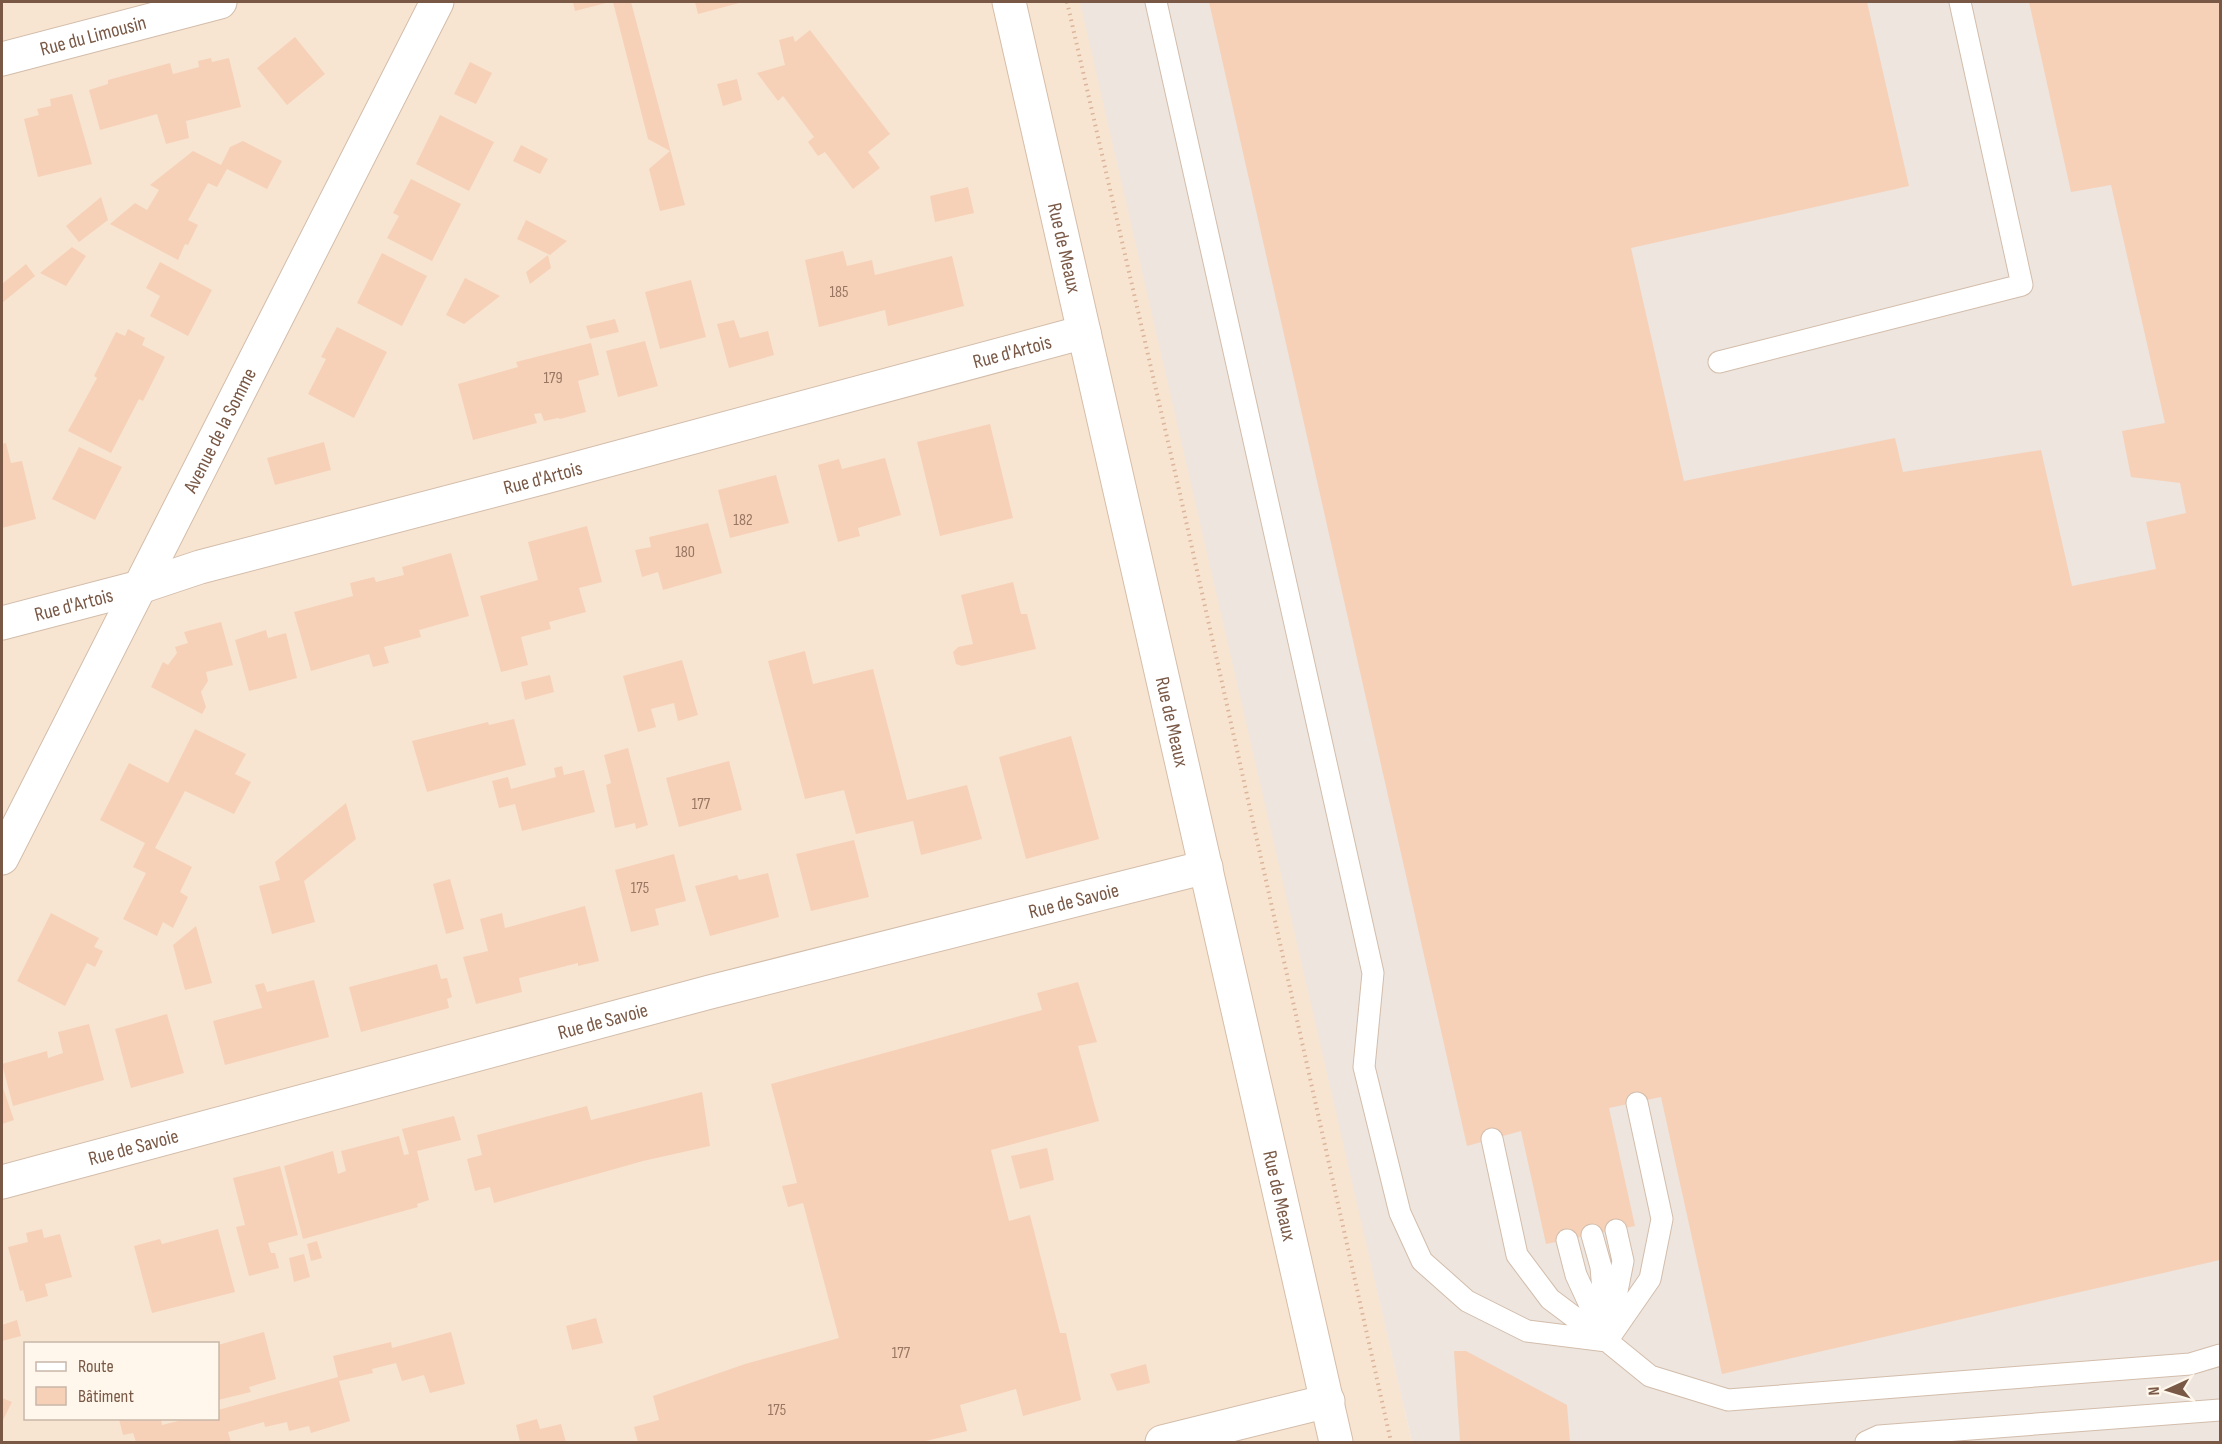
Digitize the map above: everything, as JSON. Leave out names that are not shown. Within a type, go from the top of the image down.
[{"type":"street","name":"Rue du Limousin","points":[[2,59],[220,2]]},
{"type":"street","name":"Avenue de la Somme","points":[[2,858],[437,2]]},
{"type":"street","name":"Rue de Meaux","points":[[1009,2],[1336,1443]]},
{"type":"street","name":"Rue d'Artois","points":[[2,623],[140,587],[200,567],[1084,332]]},
{"type":"street","name":"Rue de Savoie","points":[[2,1182],[710,992],[1206,867]]},
{"type":"street","points":[[1162,1443],[1328,1401]]},
{"type":"lane","points":[[1156,2],[1373,973],[1364,1067],[1400,1213],[1422,1261],[1467,1301],[1527,1332],[1606,1341]]},
{"type":"lane","points":[[1719,362],[2022,285],[1960,2]]},
{"type":"lane","points":[[1606,1341],[1650,1279],[1662,1220],[1637,1103]]},
{"type":"lane","points":[[1492,1139],[1517,1255],[1550,1299],[1650,1376],[1728,1400],[2190,1364],[2220,1355]]},
{"type":"lane","points":[[1606,1341],[1623,1261],[1616,1230]]},
{"type":"lane","points":[[1592,1235],[1601,1268],[1606,1341]]},
{"type":"lane","points":[[1567,1239],[1576,1275],[1606,1341]]},
{"type":"lane","points":[[1866,1443],[1879,1436],[2220,1410]]},
{"type":"path","points":[[1067,2],[1178,483],[1391,1443]]},
{"type":"shaded area","points":[[2,2],[1084,2],[1412,1442],[2,1442]]},
{"type":"shaded area","points":[[1080,2],[2220,2],[2220,1442],[1412,1442]]},
{"type":"building","points":[[573,2],[610,2],[575,11]]},
{"type":"building","points":[[613,2],[631,2],[685,205],[660,211],[649,169],[670,151],[648,139]]},
{"type":"building","points":[[695,2],[743,2],[698,14]]},
{"type":"building","points":[[1209,2],[1867,2],[1909,186],[1631,248],[1684,481],[1895,438],[1903,472],[2041,450],[2072,586],[2156,569],[2146,522],[2186,513],[2180,483],[2131,477],[2122,431],[2165,423],[2111,185],[2071,192],[2029,2],[2220,2],[2220,1260],[1722,1374],[1661,1097],[1609,1108],[1635,1226],[1546,1244],[1521,1131],[1467,1146]]},
{"type":"building","points":[[810,30],[890,134],[868,152],[880,168],[853,189],[825,152],[818,156],[808,142],[814,137],[783,96],[778,101],[757,73],[785,65],[779,40],[793,36],[795,42]]},
{"type":"building","points":[[295,37],[325,74],[287,105],[257,68]]},
{"type":"building","points":[[211,58],[212,62],[229,58],[241,107],[186,121],[189,138],[166,144],[157,114],[100,130],[89,90],[108,84],[108,80],[170,63],[173,74],[199,67],[198,61]]},
{"type":"building","points":[[470,62],[492,73],[476,104],[454,94]]},
{"type":"building","points":[[737,79],[742,100],[723,106],[717,84]]},
{"type":"building","points":[[72,94],[92,164],[38,177],[24,119],[39,115],[37,109],[51,106],[50,99]]},
{"type":"building","points":[[440,115],[494,142],[469,191],[416,164]]},
{"type":"building","points":[[243,141],[282,161],[267,189],[227,169],[217,187],[208,183],[188,220],[198,225],[188,245],[185,244],[178,260],[110,224],[135,203],[147,210],[159,190],[150,185],[193,151],[221,165],[230,147]]},
{"type":"building","points":[[521,145],[548,159],[540,174],[513,161]]},
{"type":"building","points":[[411,179],[461,204],[432,261],[387,238],[399,216],[393,213]]},
{"type":"building","points":[[968,187],[974,213],[935,222],[930,196]]},
{"type":"building","points":[[101,197],[108,220],[79,242],[66,226]]},
{"type":"building","points":[[526,220],[567,241],[550,255],[517,239]]},
{"type":"building","points":[[72,247],[86,256],[66,286],[40,273]]},
{"type":"building","points":[[843,251],[847,266],[872,260],[875,275],[952,256],[964,306],[888,326],[885,310],[819,327],[805,260]]},
{"type":"building","points":[[382,253],[427,276],[402,326],[357,303]]},
{"type":"building","points":[[548,255],[551,268],[530,284],[526,272]]},
{"type":"building","points":[[160,262],[212,290],[188,336],[150,316],[160,296],[146,288]]},
{"type":"building","points":[[26,264],[35,276],[2,303],[2,284]]},
{"type":"building","points":[[465,278],[500,296],[464,324],[446,315]]},
{"type":"building","points":[[691,280],[706,337],[660,349],[645,292]]},
{"type":"building","points":[[615,319],[619,332],[590,339],[586,326]]},
{"type":"building","points":[[734,320],[740,338],[768,331],[774,355],[729,368],[717,324]]},
{"type":"building","points":[[337,327],[387,352],[354,418],[308,394],[326,359],[321,357]]},
{"type":"building","points":[[128,329],[145,338],[142,345],[165,357],[143,401],[139,399],[111,453],[68,431],[97,378],[94,376],[116,332],[125,336]]},
{"type":"building","points":[[645,341],[658,386],[618,397],[606,351]]},
{"type":"building","points":[[591,343],[599,375],[578,381],[586,412],[544,421],[541,413],[534,414],[537,423],[473,440],[458,384],[518,367],[516,362]]},
{"type":"building","points":[[990,424],[1013,518],[940,536],[917,442]]},
{"type":"building","points":[[324,442],[331,470],[275,485],[267,458]]},
{"type":"building","points":[[6,443],[11,463],[22,461],[36,519],[2,528],[2,444]]},
{"type":"building","points":[[79,447],[122,467],[95,520],[52,499]]},
{"type":"building","points":[[885,458],[901,515],[858,528],[860,536],[838,542],[818,465],[839,459],[842,469]]},
{"type":"building","points":[[776,475],[789,523],[730,538],[718,490]]},
{"type":"building","points":[[708,523],[722,573],[663,590],[658,572],[642,577],[635,550],[651,547],[649,537]]},
{"type":"building","points":[[587,526],[602,582],[579,588],[586,612],[549,622],[551,629],[521,637],[528,665],[501,672],[480,596],[538,580],[528,542]]},
{"type":"building","points":[[451,553],[469,616],[419,630],[421,637],[384,647],[389,663],[373,667],[369,654],[311,671],[294,612],[353,596],[350,583],[374,577],[376,582],[404,575],[402,567]]},
{"type":"building","points":[[1013,582],[1021,614],[1027,614],[1036,649],[962,666],[956,664],[953,652],[958,647],[973,644],[961,595]]},
{"type":"building","points":[[221,622],[233,665],[206,672],[208,681],[201,692],[206,707],[202,714],[151,687],[163,662],[168,665],[177,653],[175,647],[188,643],[184,632]]},
{"type":"building","points":[[266,630],[268,638],[286,633],[297,678],[249,691],[235,640]]},
{"type":"building","points":[[805,651],[813,684],[873,669],[907,800],[967,785],[982,839],[921,855],[913,821],[856,834],[844,790],[805,799],[768,661]]},
{"type":"building","points":[[682,660],[698,715],[678,721],[674,703],[651,709],[656,727],[638,732],[623,676]]},
{"type":"building","points":[[550,675],[554,692],[525,700],[521,682]]},
{"type":"building","points":[[514,719],[526,765],[427,792],[412,741],[488,722],[489,725]]},
{"type":"building","points":[[195,729],[246,754],[235,774],[251,782],[234,814],[185,791],[155,848],[192,867],[180,892],[188,897],[173,928],[163,922],[157,936],[123,919],[146,873],[133,867],[145,843],[100,820],[129,763],[168,783]]},
{"type":"building","points":[[1071,736],[1099,839],[1026,859],[999,757]]},
{"type":"building","points":[[628,748],[648,825],[636,829],[635,823],[615,828],[606,785],[611,783],[604,755]]},
{"type":"building","points":[[729,761],[742,810],[679,827],[666,778]]},
{"type":"building","points":[[562,766],[564,775],[584,770],[595,812],[522,831],[515,804],[499,808],[492,781],[508,777],[511,789],[556,777],[554,768]]},
{"type":"building","points":[[346,803],[356,839],[304,881],[315,922],[272,934],[259,886],[280,880],[275,862]]},
{"type":"building","points":[[854,840],[869,897],[811,911],[796,854]]},
{"type":"building","points":[[674,854],[686,901],[655,909],[659,925],[631,932],[615,870]]},
{"type":"building","points":[[768,873],[779,917],[710,936],[695,886],[737,875],[739,880]]},
{"type":"building","points":[[450,879],[464,929],[446,934],[433,884]]},
{"type":"building","points":[[585,906],[599,961],[578,966],[578,963],[519,978],[522,992],[476,1004],[463,957],[488,951],[480,919],[502,913],[505,928]]},
{"type":"building","points":[[51,913],[99,938],[94,947],[103,951],[95,967],[87,963],[65,1006],[17,981]]},
{"type":"building","points":[[196,926],[212,983],[185,990],[173,945]]},
{"type":"building","points":[[437,964],[441,979],[447,978],[452,997],[447,999],[449,1008],[361,1032],[349,987]]},
{"type":"building","points":[[314,980],[329,1037],[225,1065],[213,1021],[262,1008],[255,985],[264,983],[267,992]]},
{"type":"building","points":[[1078,982],[1097,1042],[1078,1046],[1099,1121],[991,1150],[1009,1221],[1030,1215],[1060,1333],[1066,1333],[1081,1400],[1023,1416],[1016,1389],[960,1405],[967,1431],[922,1442],[638,1442],[634,1427],[659,1420],[653,1396],[745,1364],[839,1338],[803,1203],[788,1207],[782,1186],[797,1183],[771,1084],[1042,1010],[1037,993]]},
{"type":"building","points":[[167,1014],[184,1073],[131,1088],[115,1029]]},
{"type":"building","points":[[89,1024],[104,1080],[13,1106],[2,1064],[47,1051],[48,1058],[63,1053],[58,1032]]},
{"type":"building","points":[[2,1085],[14,1120],[2,1124]]},
{"type":"building","points":[[702,1092],[710,1146],[643,1161],[494,1203],[490,1187],[475,1191],[467,1159],[482,1155],[477,1135],[587,1106],[591,1120]]},
{"type":"building","points":[[454,1116],[461,1140],[417,1151],[429,1200],[417,1204],[418,1207],[303,1239],[284,1166],[333,1151],[338,1174],[346,1171],[341,1151],[399,1136],[404,1155],[409,1154],[402,1129]]},
{"type":"building","points":[[1047,1148],[1054,1180],[1020,1189],[1011,1156]]},
{"type":"building","points":[[280,1166],[298,1235],[268,1243],[271,1253],[275,1253],[279,1268],[249,1276],[236,1227],[245,1225],[233,1178]]},
{"type":"building","points":[[42,1229],[44,1238],[60,1234],[72,1277],[45,1284],[48,1296],[26,1302],[23,1290],[20,1291],[8,1247],[28,1242],[26,1233]]},
{"type":"building","points":[[218,1229],[235,1292],[152,1313],[134,1246],[160,1239],[162,1244]]},
{"type":"building","points":[[317,1241],[322,1258],[311,1261],[307,1244]]},
{"type":"building","points":[[304,1254],[310,1277],[294,1282],[289,1258]]},
{"type":"building","points":[[596,1318],[603,1343],[572,1350],[566,1326]]},
{"type":"building","points":[[17,1320],[21,1336],[2,1341],[2,1325]]},
{"type":"building","points":[[264,1332],[276,1379],[249,1387],[251,1392],[219,1400],[219,1345]]},
{"type":"building","points":[[451,1332],[465,1384],[430,1393],[424,1375],[402,1381],[396,1363],[372,1369],[373,1373],[339,1381],[350,1421],[311,1433],[309,1426],[289,1431],[287,1422],[265,1427],[264,1422],[228,1432],[231,1442],[136,1442],[133,1433],[123,1435],[119,1420],[161,1420],[162,1425],[182,1420],[219,1420],[219,1410],[338,1377],[333,1356],[391,1342],[392,1348]]},
{"type":"building","points":[[1454,1351],[1466,1351],[1567,1405],[1570,1442],[1460,1442]]},
{"type":"building","points":[[1146,1364],[1150,1383],[1117,1391],[1110,1374]]},
{"type":"building","points":[[2,1398],[12,1402],[2,1422]]},
{"type":"building","points":[[537,1419],[540,1429],[561,1424],[566,1442],[520,1442],[516,1425]]}]
